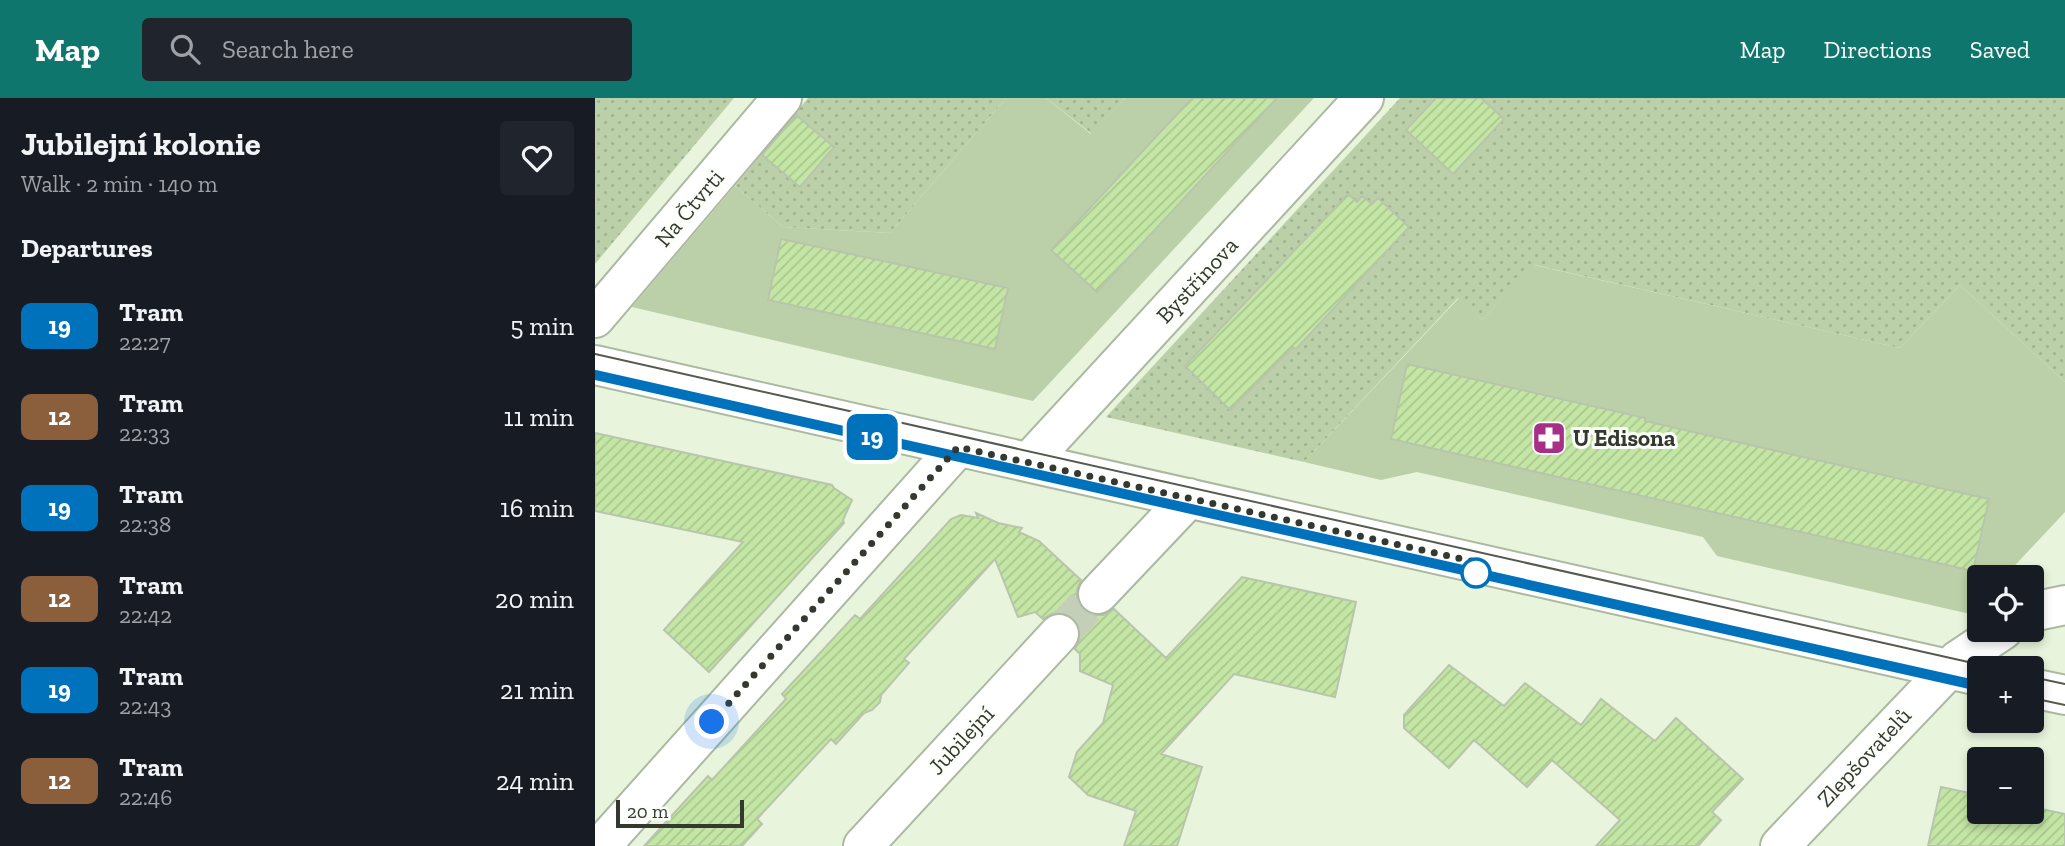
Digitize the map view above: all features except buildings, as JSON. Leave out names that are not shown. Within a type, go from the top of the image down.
[{"type":"street","name":"Na Čtvrti","points":[[595,318],[782,98]]},
{"type":"street","name":"Bystřinova","points":[[1029,462],[1364,98]]},
{"type":"street","points":[[595,365],[1964,673]]},
{"type":"street","points":[[601,846],[958,447]]},
{"type":"street","points":[[1098,594],[1189,498]]},
{"type":"street","points":[[2044,609],[2065,605]]},
{"type":"street","name":"Jubilejní","points":[[863,846],[1059,634]]},
{"type":"street","name":"Zlepšovatelů","points":[[1780,846],[1964,673],[1992,642]]},
{"type":"street","points":[[2044,691],[2065,695]]},
{"type":"green space","points":[[595,98],[734,98],[595,264]]},
{"type":"green space","points":[[808,98],[1006,98],[890,233],[783,227],[735,186]]},
{"type":"green space","points":[[1006,98],[1046,98],[1091,134],[1125,98],[1314,98],[1033,401],[632,307],[735,186],[783,227],[890,233]]},
{"type":"green space","points":[[1046,98],[1125,98],[1092,134]]},
{"type":"green space","points":[[1400,98],[2065,98],[2065,382],[1960,285],[1900,348],[1535,265],[1482,320],[1458,298],[1304,462],[1106,417]]},
{"type":"green space","points":[[1534,265],[1900,348],[1960,285],[2065,382],[2065,512],[2015,565],[1967,565],[1967,613],[1717,556],[1703,537],[1417,472],[1381,480],[1304,462],[1459,298],[1482,320]]},
{"type":"tunnel","points":[[1059,634],[1098,594]]},
{"type":"tram line","points":[[595,354],[1967,662]]},
{"type":"tram line","points":[[595,375],[1967,683]]},
{"type":"tram line","name":"19","points":[[595,375],[1967,683]]},
{"type":"tram line","points":[[2044,680],[2065,684]]},
{"type":"tram line","points":[[2044,701],[2065,705]]},
{"type":"place","name":"U Edisona","points":[[1549,438]]},
{"type":"route","points":[[712,722],[958,447],[1476,562],[1476,573]]}]
